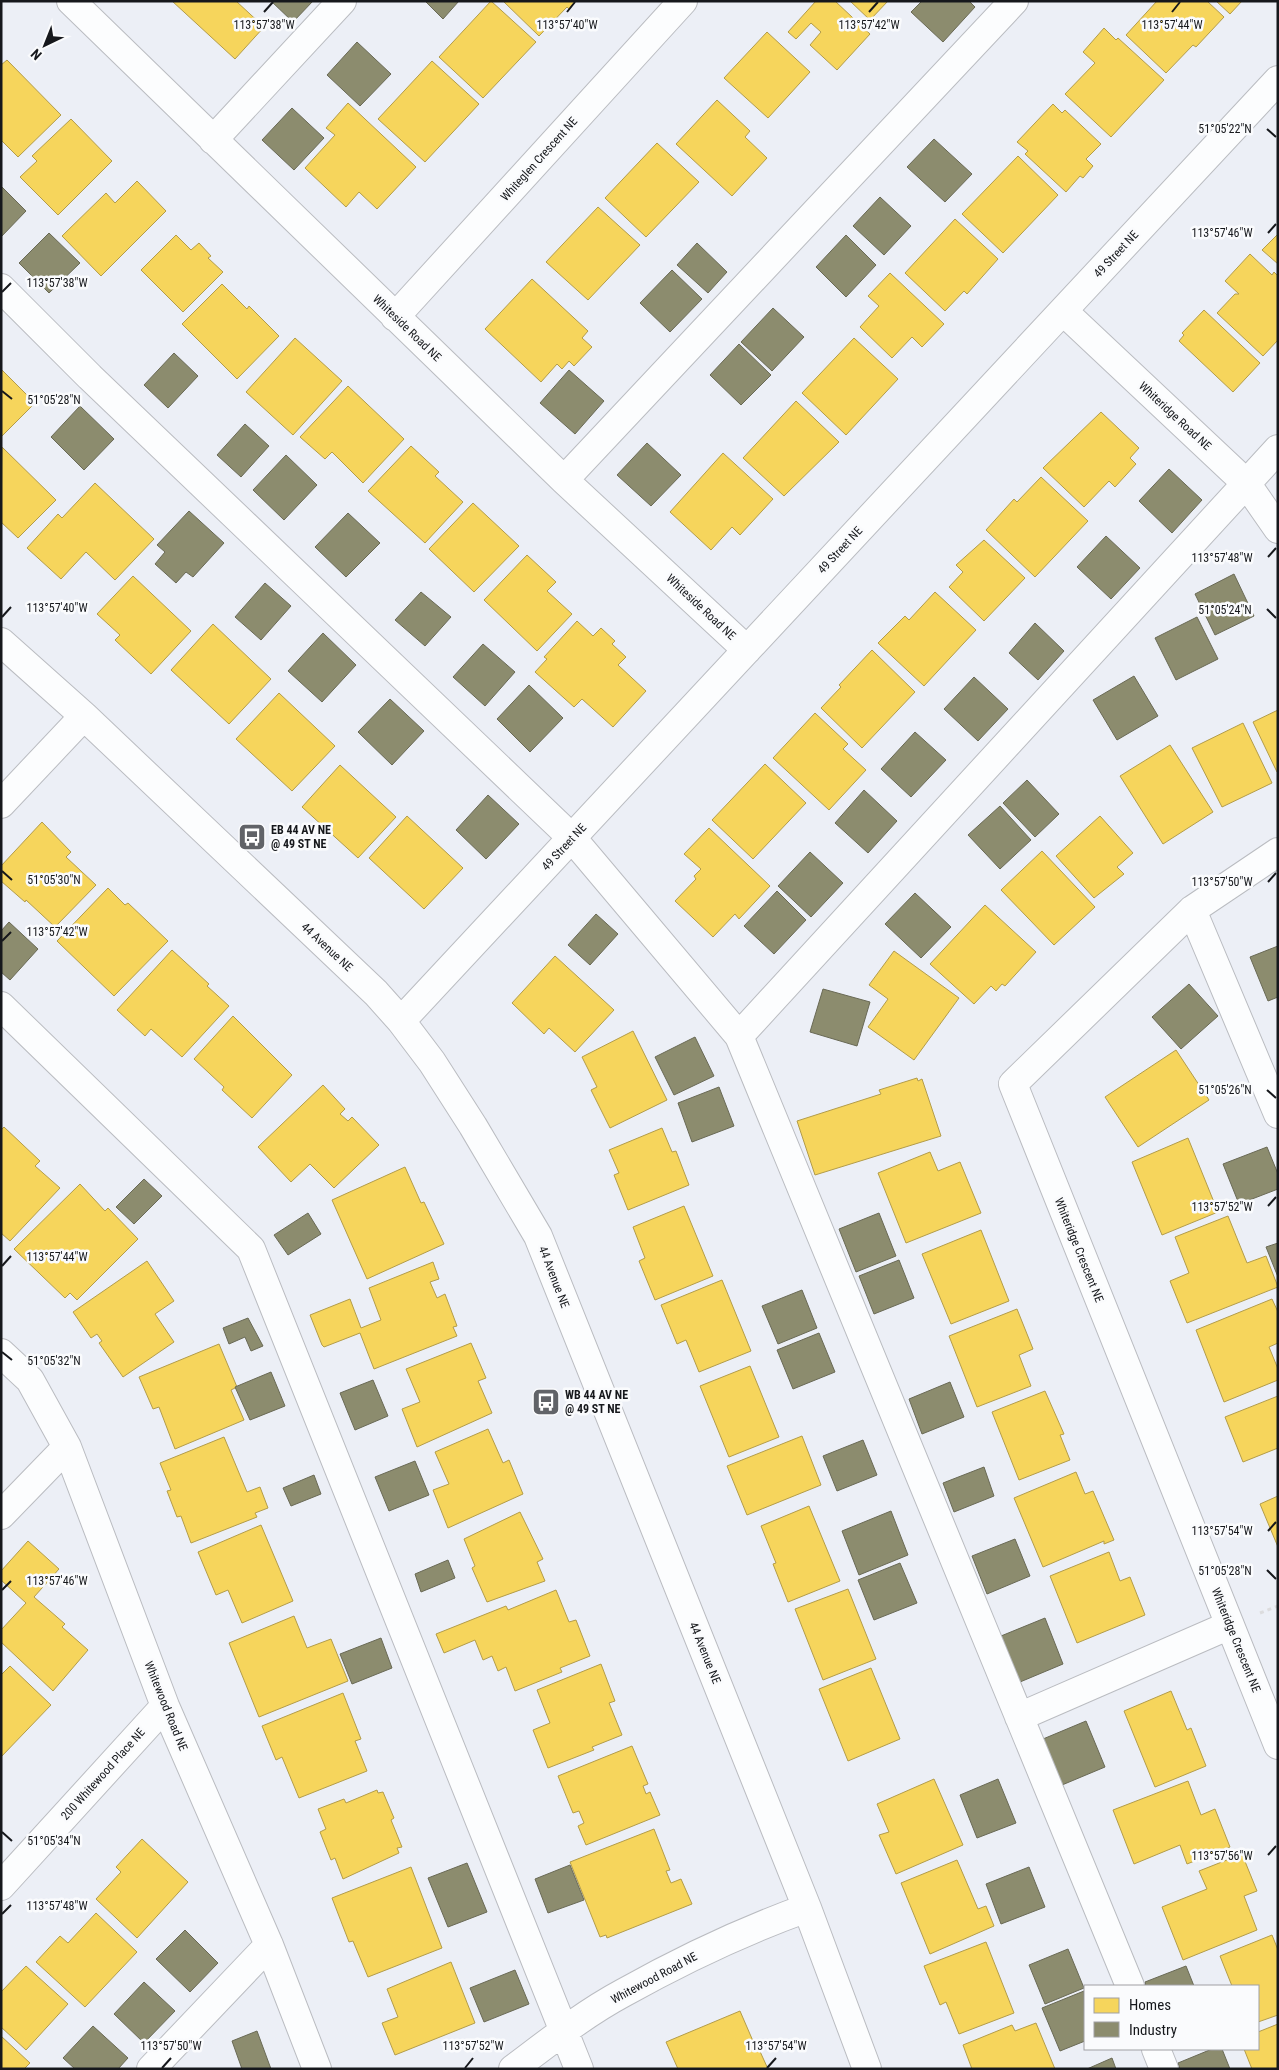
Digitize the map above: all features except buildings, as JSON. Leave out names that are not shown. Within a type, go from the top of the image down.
[{"type":"street","name":"Whiteside Road NE","points":[[71,1],[564,480],[747,650]]},
{"type":"street","points":[[213,140],[342,1]]},
{"type":"street","name":"Whiteglen Crescent NE","points":[[395,316],[683,1]]},
{"type":"street","points":[[564,480],[1014,1]]},
{"type":"street","name":"49 Street NE","points":[[401,1021],[1278,80]]},
{"type":"street","points":[[1,288],[90,377],[572,838],[739,1036],[1130,1985]]},
{"type":"street","name":"Whiteridge Road NE","points":[[1063,311],[1246,483],[1278,529]]},
{"type":"street","points":[[739,1036],[1278,449]]},
{"type":"street","name":"44 Avenue NE","points":[[1,642],[84,716],[376,993],[401,1021],[432,1062],[473,1126],[538,1236],[807,1908],[867,2069]]},
{"type":"street","points":[[1,804],[84,716]]},
{"type":"street","name":"Whiteridge Crescent NE","points":[[1278,852],[1192,910],[1013,1084],[1278,1745]]},
{"type":"street","points":[[1192,910],[1278,1114]]},
{"type":"street","points":[[1,1006],[252,1249],[578,2069]]},
{"type":"street","name":"Whitewood Road NE","points":[[1,1353],[30,1380],[67,1447],[165,1706],[268,1946],[317,2069]]},
{"type":"street","points":[[1,1515],[67,1447]]},
{"type":"street","points":[[1019,1716],[1230,1625]]},
{"type":"street","name":"200 Whitewood Place NE","points":[[1,1886],[165,1706]]},
{"type":"street","name":"Whitewood Road NE","points":[[513,2069],[563,2031],[639,1985],[747,1930],[807,1908]]},
{"type":"street","points":[[151,2069],[268,1946]]},
{"type":"street","points":[[1156,2050],[1164,2069]]},
{"type":"place","name":"EB 44 AV NE @ 49 ST NE","points":[[252,837]]},
{"type":"place","name":"WB 44 AV NE @ 49 ST NE","points":[[546,1402]]}]
